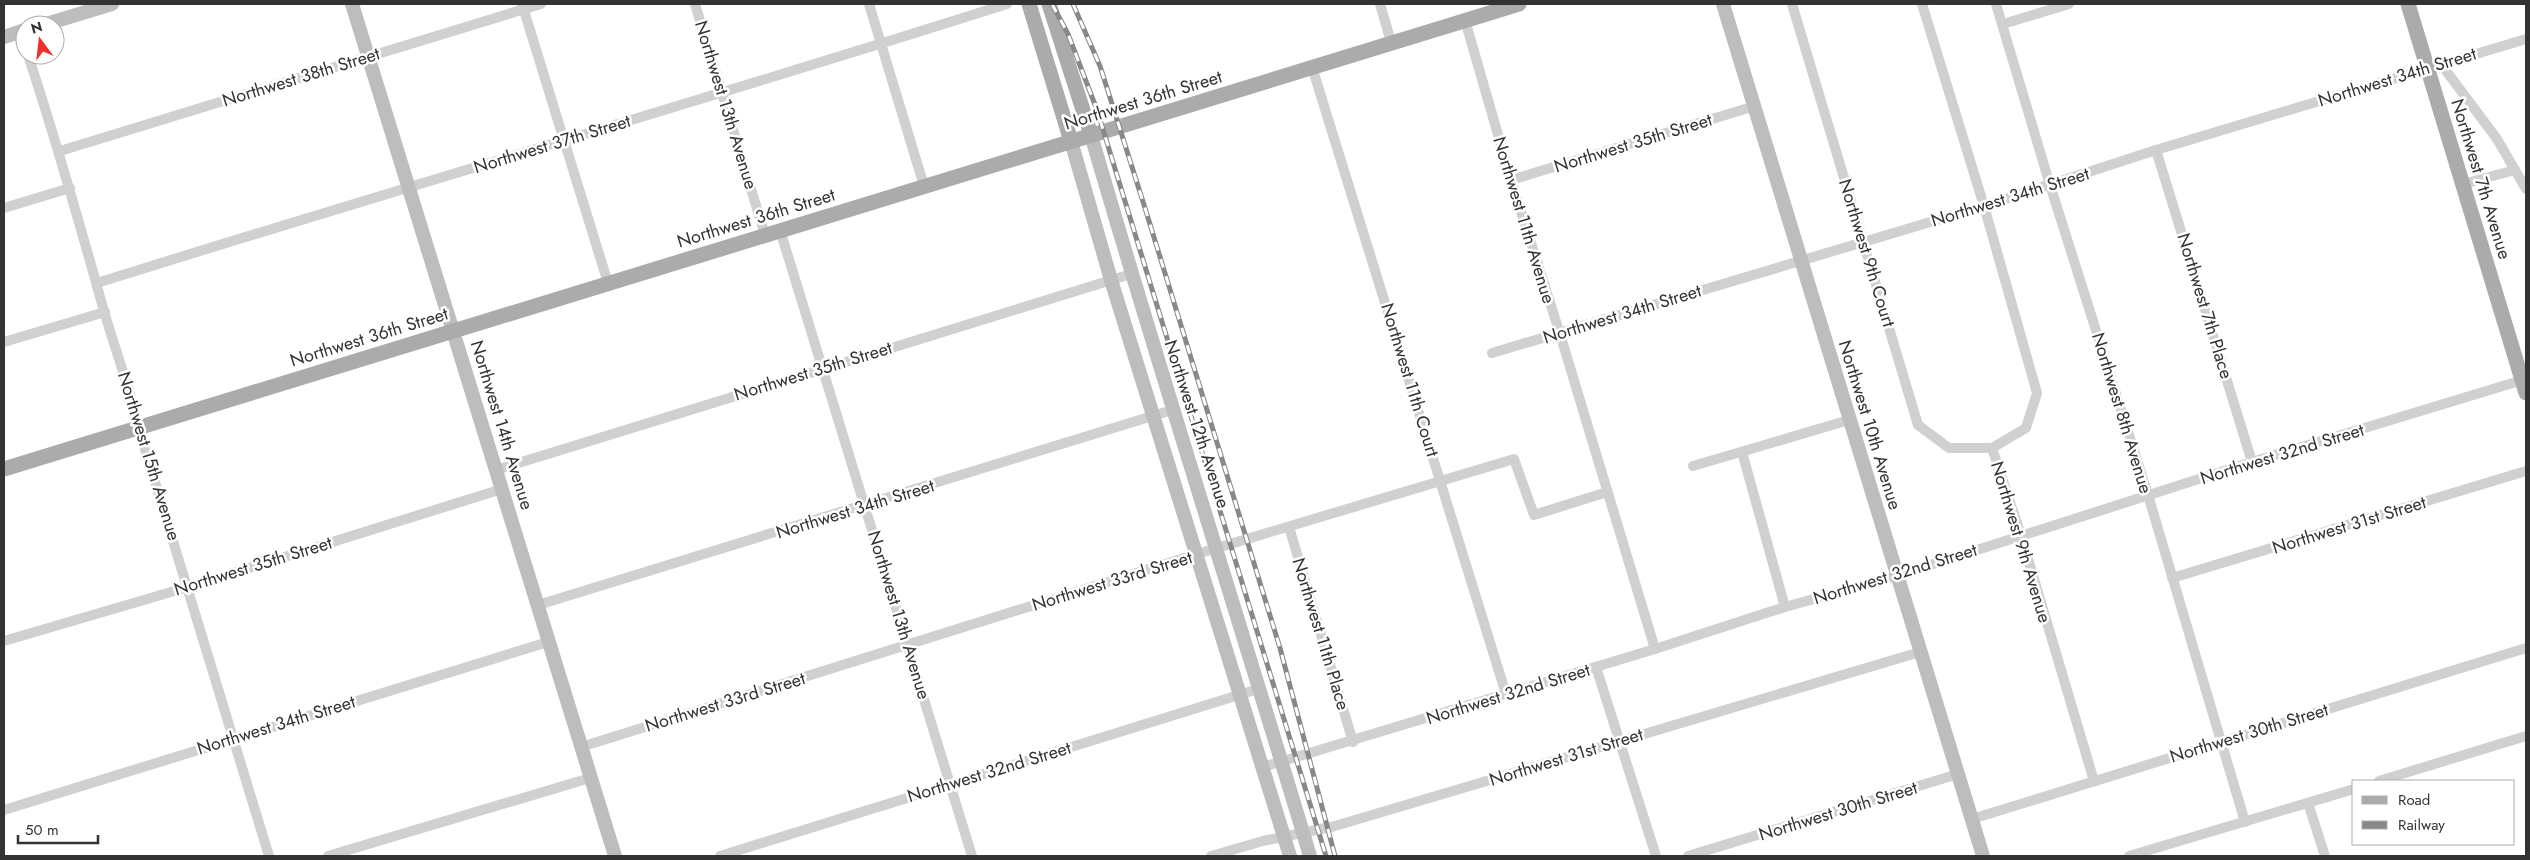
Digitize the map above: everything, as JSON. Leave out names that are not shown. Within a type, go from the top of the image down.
[{"type":"main road","points":[[1029,4],[1072,141]]},
{"type":"main road","name":"Northwest 12th Avenue","points":[[1049,4],[1091,135]]},
{"type":"main road","name":"Northwest 36th Street","points":[[4,469],[1519,4]]},
{"type":"main road","name":"Northwest 7th Avenue","points":[[2408,4],[2434,66],[2463,184],[2525,384]]},
{"type":"street","points":[[65,18],[112,4]]},
{"type":"street","name":"Northwest 14th Avenue","points":[[352,4],[615,856]]},
{"type":"street","name":"Northwest 38th Street","points":[[60,151],[368,57],[522,6],[541,4]]},
{"type":"street","name":"Northwest 13th Avenue","points":[[696,4],[765,235]]},
{"type":"street","points":[[869,4],[924,186]]},
{"type":"street","name":"Northwest 37th Street","points":[[97,283],[1008,4]]},
{"type":"street","points":[[1380,4],[1391,42]]},
{"type":"street","name":"Northwest 10th Avenue","points":[[1723,4],[1983,856]]},
{"type":"street","name":"Northwest 9th Court","points":[[1792,4],[1918,425],[1949,448],[1992,448]]},
{"type":"street","name":"Northwest 9th Avenue","points":[[1922,4],[1984,206],[2037,393],[2026,428],[1992,448],[2021,534],[2094,781]]},
{"type":"street","name":"Northwest 8th Avenue","points":[[1996,4],[2050,185],[2148,495],[2245,822]]},
{"type":"street","points":[[2002,24],[2070,4]]},
{"type":"street","points":[[522,6],[608,283]]},
{"type":"street","name":"Northwest 11th Avenue","points":[[1465,20],[1511,180],[1560,334],[1655,649]]},
{"type":"street","name":"Northwest 34th Street","points":[[1492,353],[1984,206],[2156,150],[2526,39]]},
{"type":"street","name":"Northwest 15th Avenue","points":[[31,65],[60,151],[139,427],[269,856]]},
{"type":"street","points":[[2434,66],[2452,79],[2497,139],[2526,189]]},
{"type":"street","name":"Northwest 11th Court","points":[[1312,67],[1506,694]]},
{"type":"street","name":"Northwest 35th Street","points":[[1511,180],[1755,106]]},
{"type":"street","name":"Northwest 12th Avenue","points":[[1091,135],[1172,410],[1217,548],[1258,689],[1310,856]]},
{"type":"street","points":[[1072,141],[1111,280],[1290,856]]},
{"type":"street","name":"Northwest 7th Place","points":[[2156,150],[2252,462]]},
{"type":"street","points":[[2463,184],[2515,170]]},
{"type":"street","points":[[4,208],[70,188]]},
{"type":"street","name":"Northwest 13th Avenue","points":[[780,230],[972,856]]},
{"type":"street","name":"Northwest 35th Street","points":[[496,470],[1131,274]]},
{"type":"street","points":[[4,342],[105,312]]},
{"type":"street","name":"Northwest 32nd Street","points":[[1263,767],[1353,742],[1785,607],[1896,576],[2021,534],[2252,462],[2525,384]]},
{"type":"street","name":"Northwest 34th Street","points":[[538,605],[866,506],[1172,410]]},
{"type":"street","points":[[1694,466],[1849,420]]},
{"type":"street","points":[[1742,452],[1785,607]]},
{"type":"street","name":"Northwest 33rd Street","points":[[581,747],[1196,554],[1441,479],[1514,459],[1534,515],[1607,492]]},
{"type":"street","name":"Northwest 31st Street","points":[[2172,578],[2526,470]]},
{"type":"street","name":"Northwest 35th Street","points":[[4,641],[188,587],[502,488]]},
{"type":"street","name":"Northwest 11th Place","points":[[1289,527],[1353,742]]},
{"type":"street","name":"Northwest 34th Street","points":[[4,810],[548,642]]},
{"type":"street","name":"Northwest 30th Street","points":[[1972,819],[2526,648]]},
{"type":"street","name":"Northwest 31st Street","points":[[1211,856],[1284,836],[1344,824],[1920,652]]},
{"type":"street","points":[[1596,667],[1656,856]]},
{"type":"street","name":"Northwest 32nd Street","points":[[720,856],[1258,689]]},
{"type":"street","points":[[2382,780],[2526,736]]},
{"type":"street","name":"Northwest 30th Street","points":[[1688,856],[1958,774]]},
{"type":"street","points":[[328,856],[590,778]]},
{"type":"street","points":[[2129,856],[2352,790]]},
{"type":"street","points":[[2308,803],[2325,856]]},
{"type":"railway","points":[[1052,4],[1068,34],[1097,110],[1326,856]]},
{"type":"railway","points":[[1073,4],[1100,66],[1145,208],[1280,648],[1335,856]]}]
